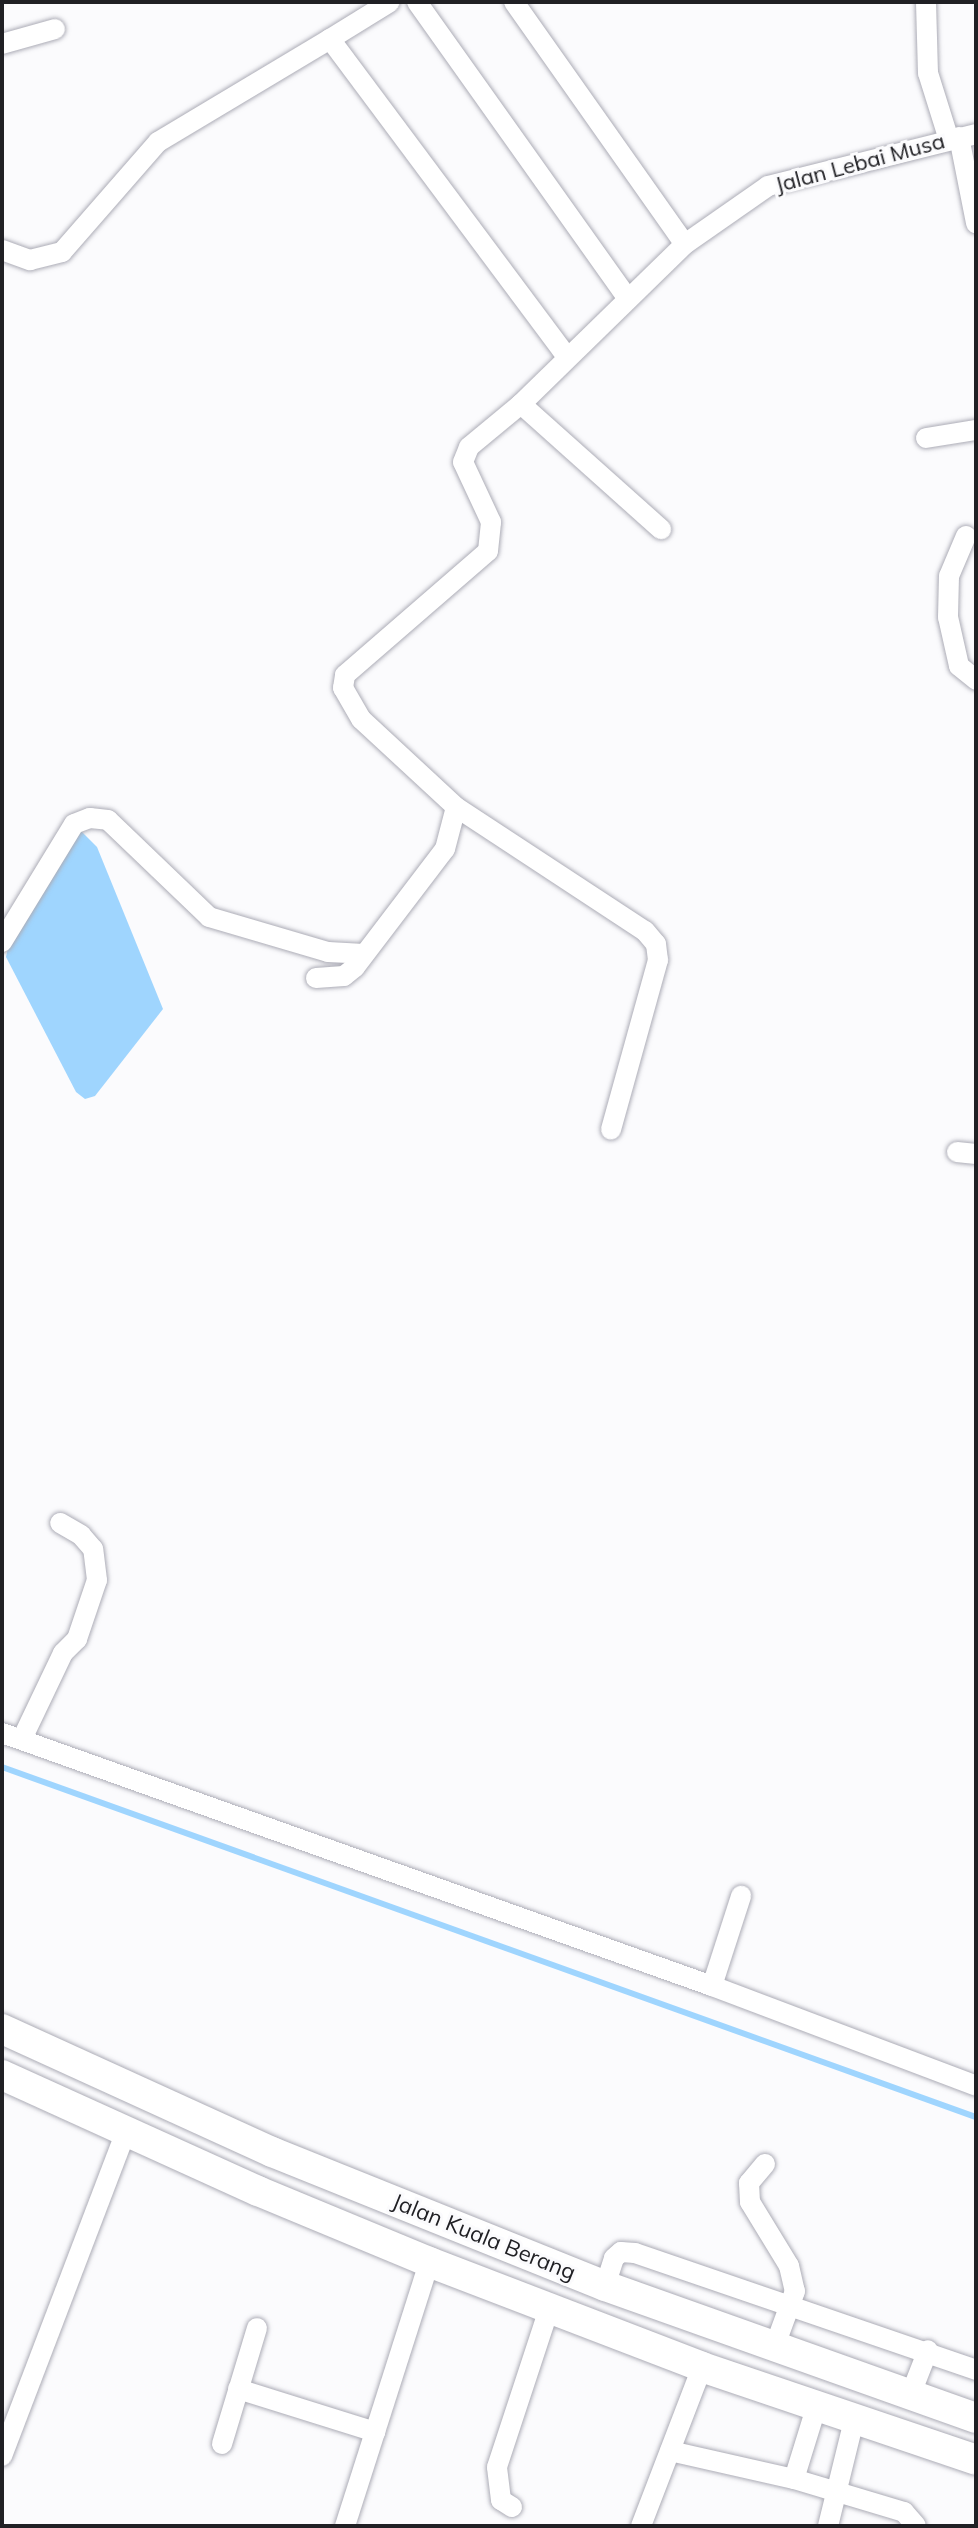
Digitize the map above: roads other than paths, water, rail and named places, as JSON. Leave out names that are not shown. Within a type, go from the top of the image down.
[{"type":"highway","name":"Jalan Kuala Berang","points":[[2,2029],[272,2152],[605,2286],[976,2418]]},
{"type":"highway","name":"Jalan Kuala Berang","points":[[2,2075],[126,2132],[429,2262],[702,2367],[976,2460]]},
{"type":"street","points":[[2,250],[30,260],[62,252],[158,142],[390,2]]},
{"type":"street","points":[[417,2],[627,298]]},
{"type":"street","points":[[514,2],[685,244]]},
{"type":"street","points":[[926,2],[928,73],[961,137],[976,223]]},
{"type":"street","points":[[2,44],[55,29]]},
{"type":"street","points":[[330,39],[567,357]]},
{"type":"street","name":"Jalan Lebai Musa","points":[[611,1130],[658,960],[656,944],[645,931],[456,807],[361,719],[343,688],[345,675],[488,551],[491,522],[463,462],[469,447],[521,404],[685,244],[768,186],[961,137]]},
{"type":"street","points":[[521,404],[661,529]]},
{"type":"street","points":[[926,438],[976,430]]},
{"type":"street","points":[[966,536],[949,576],[948,617],[959,666],[976,680]]},
{"type":"street","points":[[316,978],[344,976],[364,954],[435,866],[456,807]]},
{"type":"street","points":[[2,942],[74,824],[90,818],[108,820],[209,917],[328,952],[364,954]]},
{"type":"street","points":[[60,1523],[81,1535],[93,1549],[97,1580],[77,1639],[63,1653],[12,1736],[712,1986],[976,2086]]},
{"type":"street","points":[[712,1986],[741,1896]]},
{"type":"street","points":[[2,2456],[126,2132]]},
{"type":"street","points":[[765,2164],[749,2183],[750,2202],[789,2266],[795,2291],[774,2348]]},
{"type":"street","points":[[605,2286],[614,2258],[621,2252],[635,2253],[789,2307],[928,2350],[976,2370]]},
{"type":"street","points":[[345,2526],[429,2262]]},
{"type":"street","points":[[512,2507],[501,2500],[496,2487],[497,2467],[549,2309]]},
{"type":"street","points":[[222,2444],[257,2328]]},
{"type":"street","points":[[910,2396],[928,2350]]},
{"type":"street","points":[[641,2526],[702,2367]]},
{"type":"street","points":[[238,2389],[375,2432]]},
{"type":"street","points":[[794,2479],[816,2408]]},
{"type":"street","points":[[828,2526],[854,2420]]},
{"type":"street","points":[[670,2451],[835,2490],[904,2512],[916,2526]]},
{"type":"water","points":[[80,830],[97,847],[163,1009],[95,1096],[85,1099],[76,1092],[6,957],[10,938]]},
{"type":"waterway","points":[[2,1767],[976,2117]]}]
